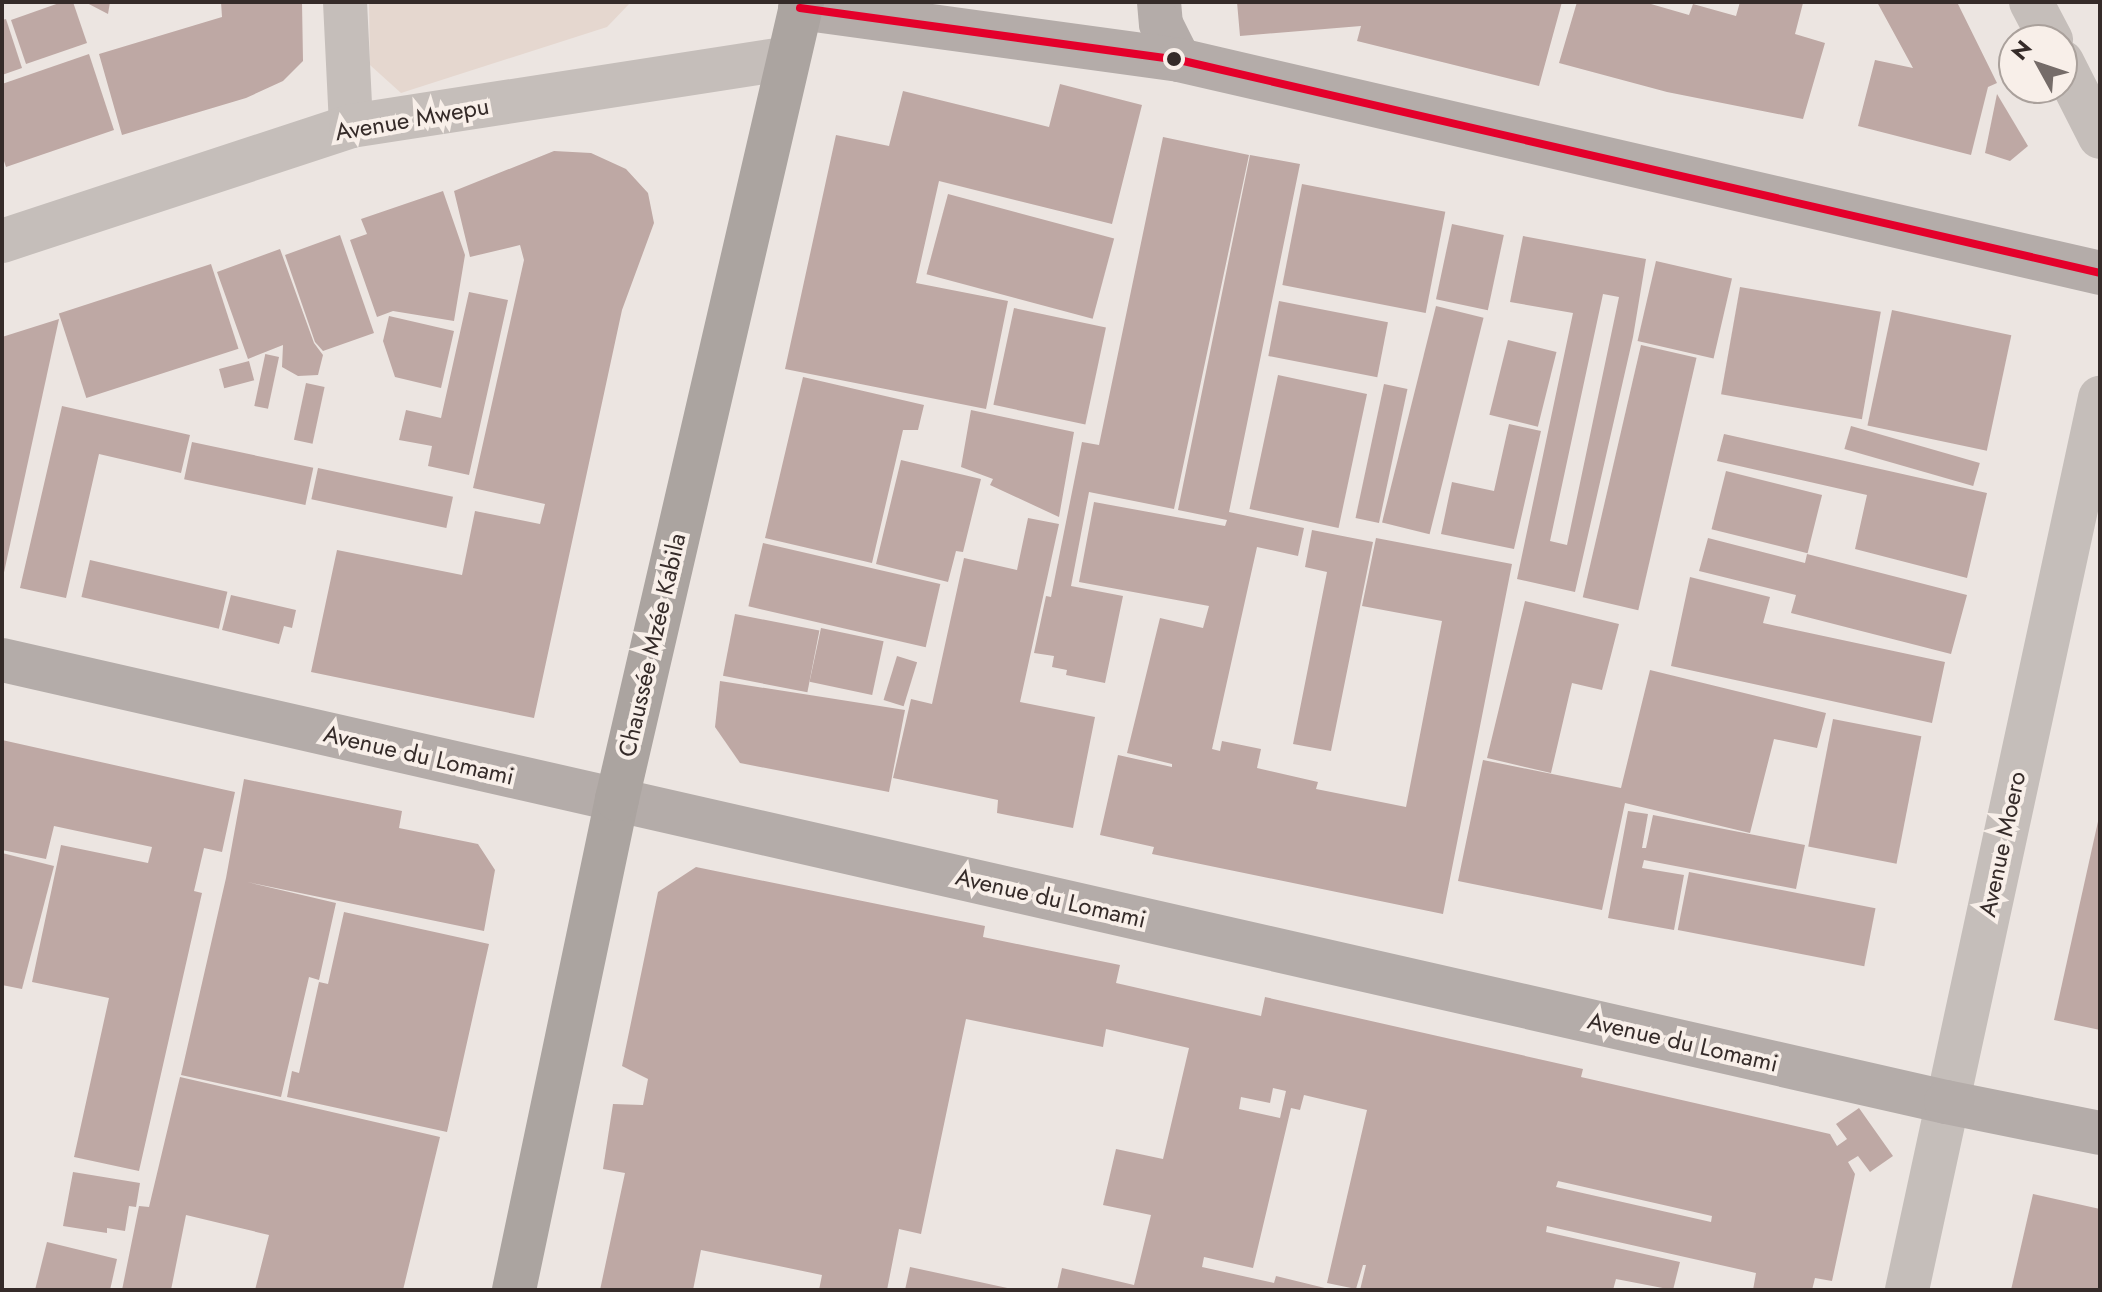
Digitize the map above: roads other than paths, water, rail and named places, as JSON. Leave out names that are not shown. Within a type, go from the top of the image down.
[{"type":"highway","name":"Chaussée Mzée Kabila","points":[[514,1290],[617,799],[801,5]]},
{"type":"main road","points":[[1159,2],[1161,24],[1179,60]]},
{"type":"main road","points":[[801,5],[1179,60],[2100,273]]},
{"type":"main road","name":"Avenue du Lomami","points":[[2,660],[1946,1102],[2100,1133]]},
{"type":"street","points":[[345,2],[351,126]]},
{"type":"street","points":[[2031,2],[2043,24]]},
{"type":"street","name":"Avenue Mwepu","points":[[2,241],[351,126],[788,58]]},
{"type":"street","points":[[2078,94],[2100,137]]},
{"type":"street","name":"Avenue Moero","points":[[1907,1290],[2100,398]]}]
